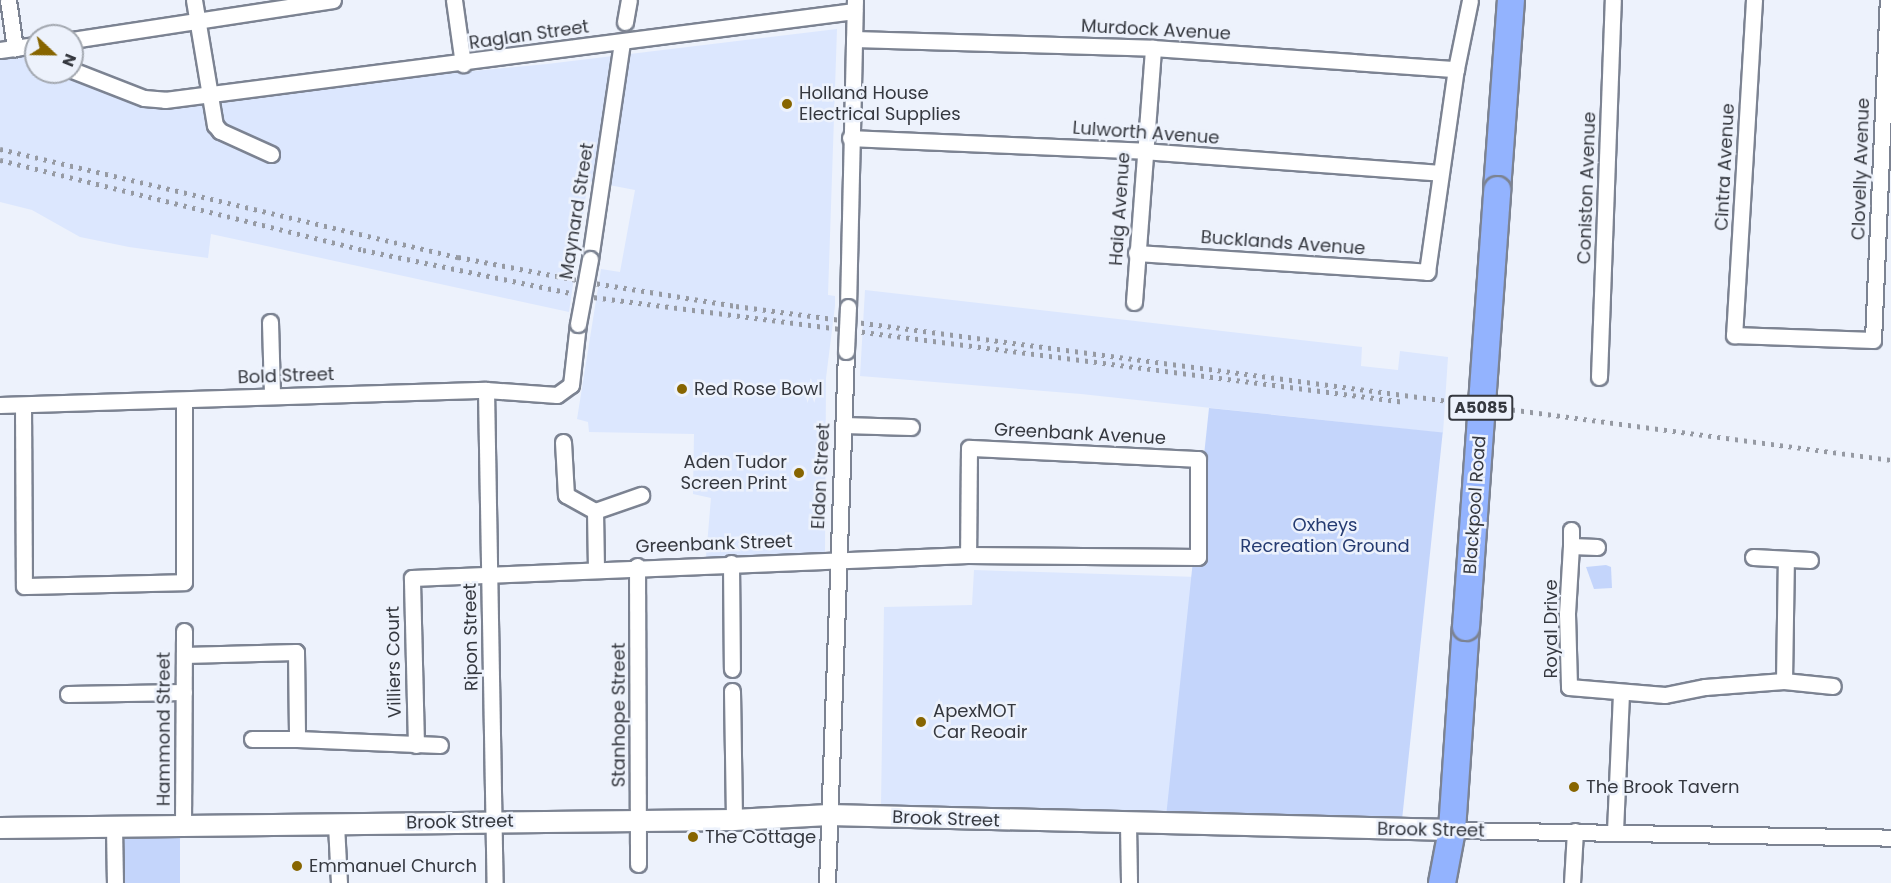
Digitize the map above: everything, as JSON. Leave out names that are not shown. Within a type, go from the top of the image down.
[{"type":"highway","name":"Blackpool Road","points":[[1442,883],[1452,831],[1511,0]]},
{"type":"highway","name":"Blackpool Road","points":[[1452,831],[1456,883]]},
{"type":"street","points":[[8,0],[8,49]]},
{"type":"street","points":[[194,0],[208,95],[220,131],[271,154]]},
{"type":"street","points":[[84,38],[198,24],[333,0]]},
{"type":"street","points":[[454,0],[462,64]]},
{"type":"street","points":[[625,22],[628,0]]},
{"type":"street","points":[[1440,173],[1456,69],[1470,0]]},
{"type":"street","name":"Coniston Avenue","points":[[1599,377],[1613,0]]},
{"type":"street","name":"Cintra Avenue","points":[[1754,0],[1734,335],[1873,340]]},
{"type":"street","name":"Clovelly Avenue","points":[[1873,340],[1888,0]]},
{"type":"street","name":"Raglan Street","points":[[84,75],[144,99],[208,95],[622,43],[854,6]]},
{"type":"street","name":"Eldon Street","points":[[827,883],[836,558],[848,307],[854,6]]},
{"type":"street","name":"Murdock Avenue","points":[[854,39],[1154,48],[1456,69]]},
{"type":"street","name":"Maynard Street","points":[[571,386],[578,324],[590,259],[622,43]]},
{"type":"street","points":[[8,49],[24,47]]},
{"type":"street","name":"Haig Avenue","points":[[1134,302],[1143,151],[1154,48]]},
{"type":"street","points":[[8,49],[24,53]]},
{"type":"street","name":"Lulworth Avenue","points":[[850,138],[1143,151],[1440,173]]},
{"type":"street","name":"Bucklands Avenue","points":[[1136,253],[1427,272],[1440,173]]},
{"type":"street","points":[[270,322],[272,395]]},
{"type":"street","name":"Bold Street","points":[[0,405],[486,390],[557,395],[571,386]]},
{"type":"street","name":"Ripon Street","points":[[486,390],[495,883]]},
{"type":"street","points":[[23,405],[24,586],[184,582],[184,400]]},
{"type":"street","points":[[843,425],[911,427]]},
{"type":"street","points":[[563,442],[566,495],[595,511],[641,495]]},
{"type":"street","name":"Greenbank Avenue","points":[[968,555],[969,448],[1198,459],[1198,557]]},
{"type":"street","points":[[595,511],[596,568]]},
{"type":"street","points":[[1571,530],[1571,546],[1597,547]]},
{"type":"street","name":"Royal Drive","points":[[1571,546],[1569,687],[1665,694],[1705,687],[1784,681],[1833,686]]},
{"type":"street","name":"Greenbank Street","points":[[412,578],[836,558],[968,555],[1198,557]]},
{"type":"street","points":[[1753,557],[1810,560]]},
{"type":"street","points":[[1784,681],[1786,559]]},
{"type":"street","points":[[731,562],[732,669]]},
{"type":"street","name":"Stanhope Street","points":[[637,566],[638,864]]},
{"type":"street","name":"Villiers Court","points":[[412,578],[416,745]]},
{"type":"street","name":"Hammond Street","points":[[183,826],[184,631]]},
{"type":"street","points":[[184,655],[296,652],[297,739]]},
{"type":"street","points":[[732,691],[734,820]]},
{"type":"street","points":[[68,694],[184,692]]},
{"type":"street","points":[[1615,831],[1620,692]]},
{"type":"street","name":"Villiers Court","points":[[252,740],[297,739],[440,745]]},
{"type":"street","name":"Brook Street","points":[[0,828],[734,820],[829,815],[1128,824],[1452,831],[1615,831],[1891,838]]},
{"type":"street","points":[[336,824],[339,883]]},
{"type":"street","points":[[1128,824],[1129,883]]},
{"type":"street","points":[[114,827],[115,883]]},
{"type":"street","points":[[1572,883],[1575,831]]},
{"type":"shaded area","points":[[837,29],[828,295],[835,296],[835,306],[826,378],[825,554],[706,557],[711,498],[693,494],[694,434],[589,432],[588,422],[577,419],[601,269],[620,272],[635,190],[588,181],[569,312],[211,234],[208,258],[129,247],[80,237],[32,210],[0,202],[0,53],[16,51],[24,54],[24,84],[84,84],[84,78],[142,102],[547,64]]},
{"type":"shaded area","points":[[865,290],[1362,347],[1361,366],[1398,370],[1400,351],[1448,357],[1443,433],[1081,394],[860,376]]},
{"type":"shaded area","points":[[974,570],[1198,577],[1195,815],[881,805],[884,607],[972,605]]},
{"type":"green space","name":"Oxheys Recreation Ground","points":[[1209,408],[1443,433],[1400,836],[1167,812]]},
{"type":"green space","points":[[1606,565],[1611,567],[1612,588],[1594,589],[1586,567]]},
{"type":"green space","points":[[118,829],[180,829],[180,883],[118,883]]},
{"type":"railway","points":[[0,149],[458,257],[588,282],[736,306],[1891,460]]},
{"type":"railway","points":[[0,160],[363,250],[585,296],[1405,402]]},
{"type":"place","name":"Holland House Electrical Supplies","points":[[787,104]]},
{"type":"place","name":"Red Rose Bowl","points":[[682,389]]},
{"type":"place","name":"Aden Tudor Screen Print","points":[[799,473]]},
{"type":"place","name":"ApexMOT Car Reoair","points":[[921,722]]},
{"type":"place","name":"The Brook Tavern","points":[[1574,787]]},
{"type":"place","name":"The Cottage","points":[[693,837]]},
{"type":"place","name":"Emmanuel Church","points":[[297,866]]}]
